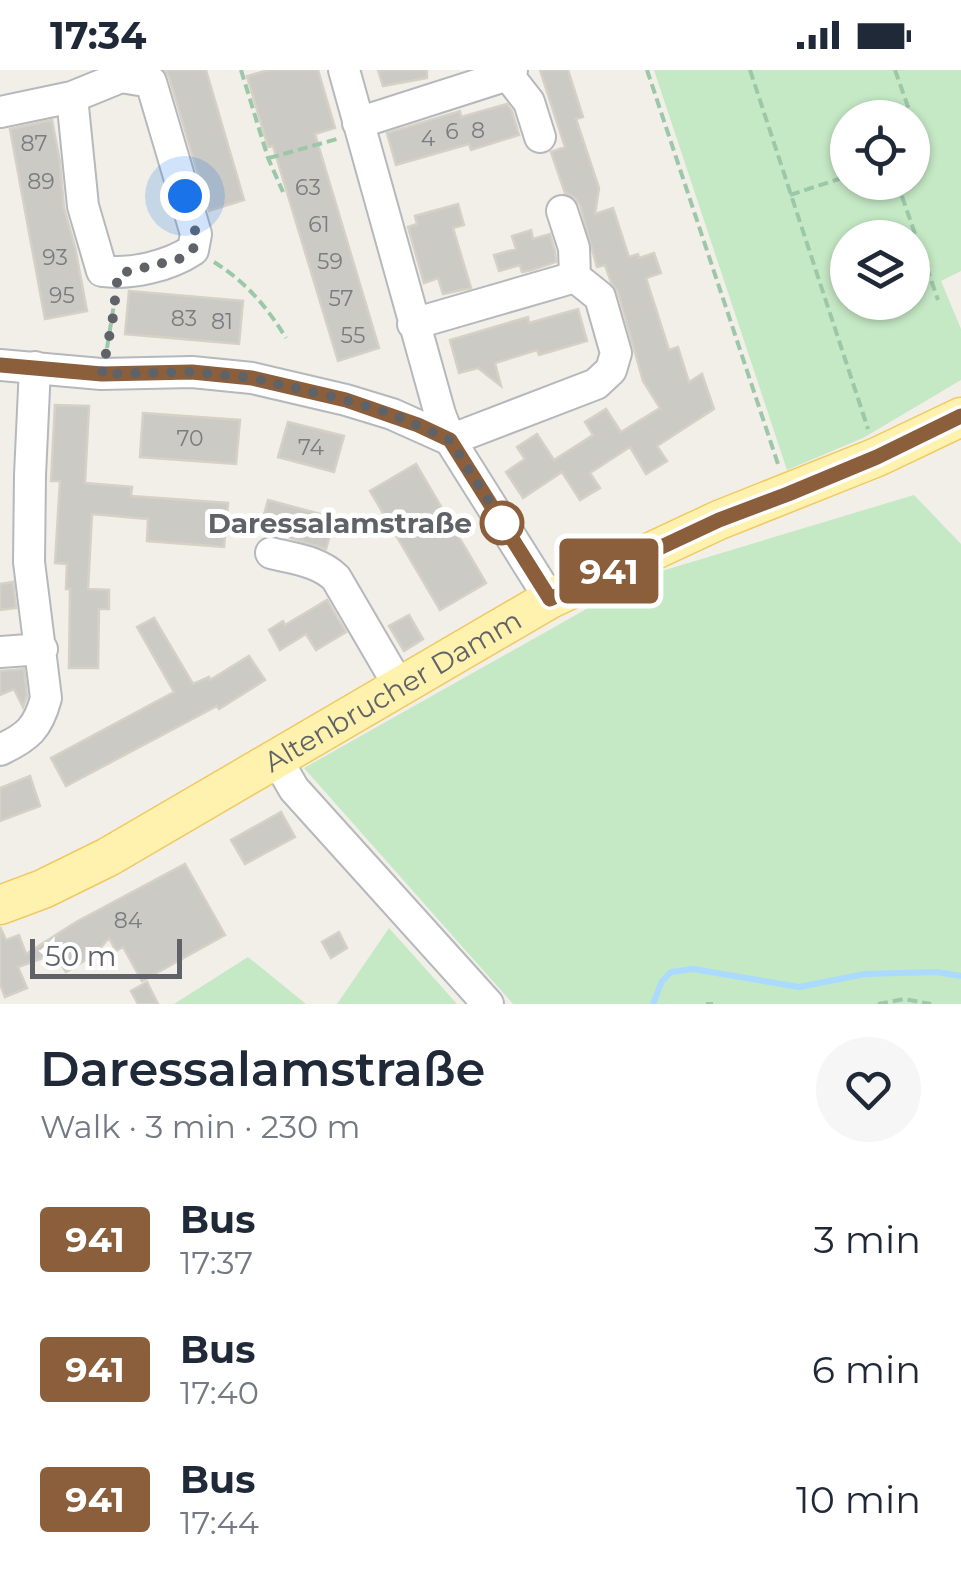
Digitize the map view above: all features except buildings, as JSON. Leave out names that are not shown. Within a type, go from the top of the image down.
[{"type":"main road","name":"Altenbrucher Damm","points":[[0,906],[108,858],[550,599],[719,520],[877,457],[960,417]]},
{"type":"street","points":[[344,70],[413,324],[450,440],[550,599]]},
{"type":"street","points":[[360,128],[510,72],[529,102],[540,138]]},
{"type":"street","points":[[0,112],[79,86],[149,76],[196,234],[193,250],[179,259],[118,274],[102,272],[83,206],[79,86]]},
{"type":"street","points":[[562,211],[574,248],[574,277]]},
{"type":"street","points":[[413,324],[574,277]]},
{"type":"street","points":[[0,365],[102,374],[192,372],[276,382],[392,414],[450,440],[596,384],[611,370],[616,353],[600,298],[574,277]]},
{"type":"street","points":[[0,750],[22,740],[40,720],[46,698],[42,649],[15,563],[15,475],[35,368]]},
{"type":"street","points":[[271,553],[316,564],[336,578],[400,686]]},
{"type":"street","points":[[0,652],[42,649]]},
{"type":"street","points":[[277,760],[294,789],[488,1004]]},
{"type":"path","points":[[241,70],[268,158],[283,192]]},
{"type":"path","points":[[647,70],[788,494]]},
{"type":"path","points":[[750,70],[877,457]]},
{"type":"path","points":[[896,70],[906,100]]},
{"type":"path","points":[[268,158],[360,128]]},
{"type":"path","points":[[790,195],[830,182]]},
{"type":"path","points":[[903,200],[938,300]]},
{"type":"path","points":[[193,250],[234,274],[256,294],[286,338]]},
{"type":"path","points":[[102,374],[118,274]]},
{"type":"path","points":[[878,1004],[904,999],[931,1004]]},
{"type":"path","points":[[706,1004],[713,1004]]},
{"type":"green space","points":[[654,70],[961,70],[961,271],[941,281],[961,329],[961,380],[863,438],[787,470]]},
{"type":"green space","points":[[914,495],[961,544],[961,1004],[513,1004],[304,768],[645,576]]},
{"type":"green space","points":[[389,928],[457,1004],[337,1004]]},
{"type":"green space","points":[[248,957],[306,1004],[174,1004]]},
{"type":"waterway","points":[[653,1004],[662,981],[671,972],[693,969],[799,987],[865,974],[936,972],[961,976]]},
{"type":"bus line","name":"941","points":[[0,365],[102,374],[192,372],[252,378],[346,400],[418,425],[450,440],[550,599],[656,548],[877,457],[961,416]]},
{"type":"place","name":"Daressalamstraße","points":[[502,523]]},
{"type":"route","points":[[185,196],[196,234],[193,250],[179,259],[118,274],[102,374],[192,372],[252,378],[392,414],[450,440],[507,530],[502,523]]}]
